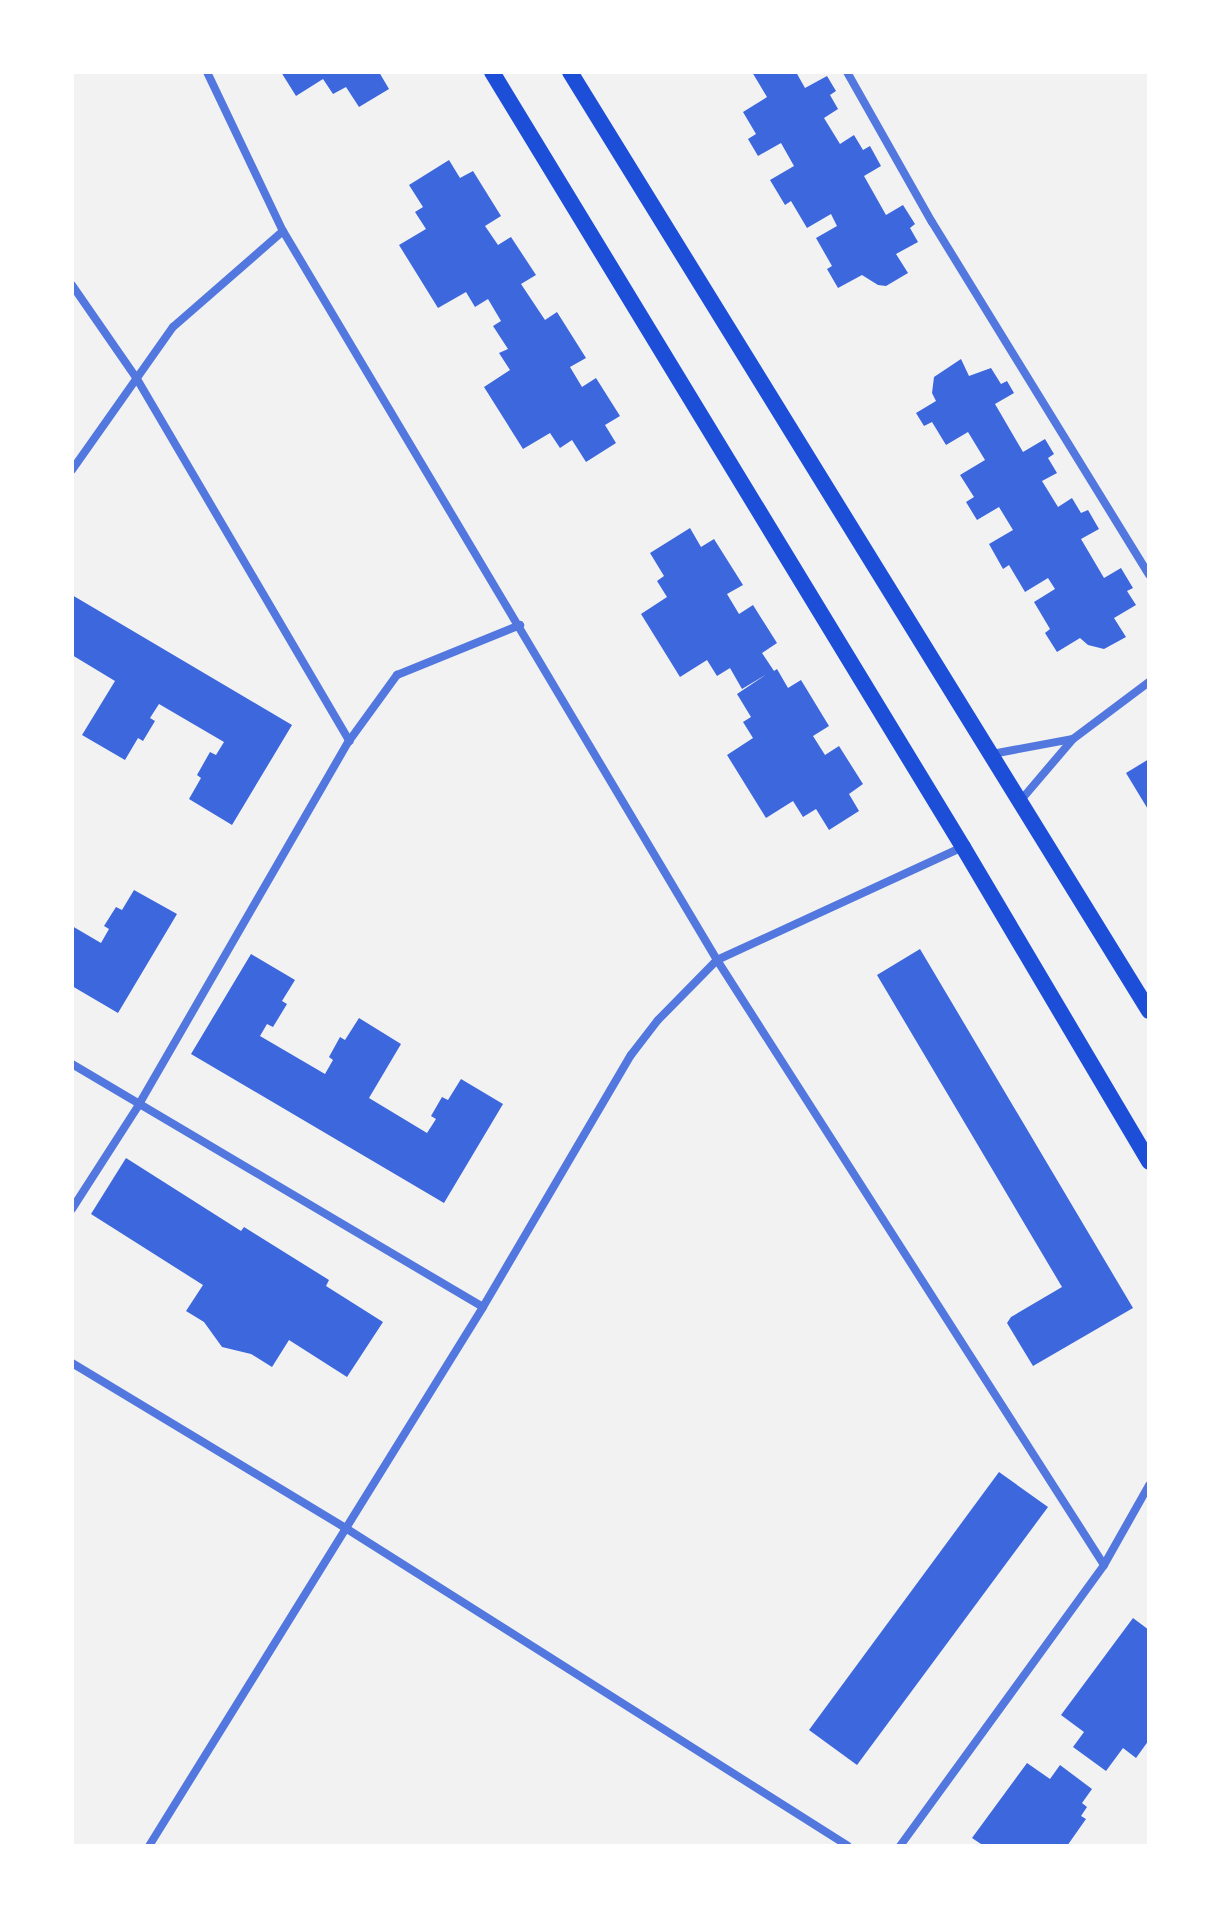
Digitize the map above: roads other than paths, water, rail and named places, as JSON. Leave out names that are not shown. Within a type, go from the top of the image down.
[{"type":"main road","points":[[492,72],[963,847],[1149,1162]]},
{"type":"main road","points":[[570,72],[1149,1011]]},
{"type":"street","points":[[207,72],[283,231],[717,960],[1104,1565]]},
{"type":"street","points":[[847,72],[932,222],[1149,575]]},
{"type":"street","points":[[72,470],[173,327],[283,231]]},
{"type":"street","points":[[72,285],[137,379],[349,741]]},
{"type":"street","points":[[72,1209],[138,1106],[349,741],[397,675],[520,625]]},
{"type":"street","points":[[1021,800],[1073,739],[1149,682]]},
{"type":"street","points":[[992,754],[1073,739]]},
{"type":"street","points":[[149,1846],[483,1307],[631,1055],[658,1020],[717,960],[963,847]]},
{"type":"street","points":[[72,1064],[138,1106],[483,1307]]},
{"type":"street","points":[[72,1363],[344,1527],[848,1846]]},
{"type":"street","points":[[900,1846],[1104,1565],[1149,1485]]}]
